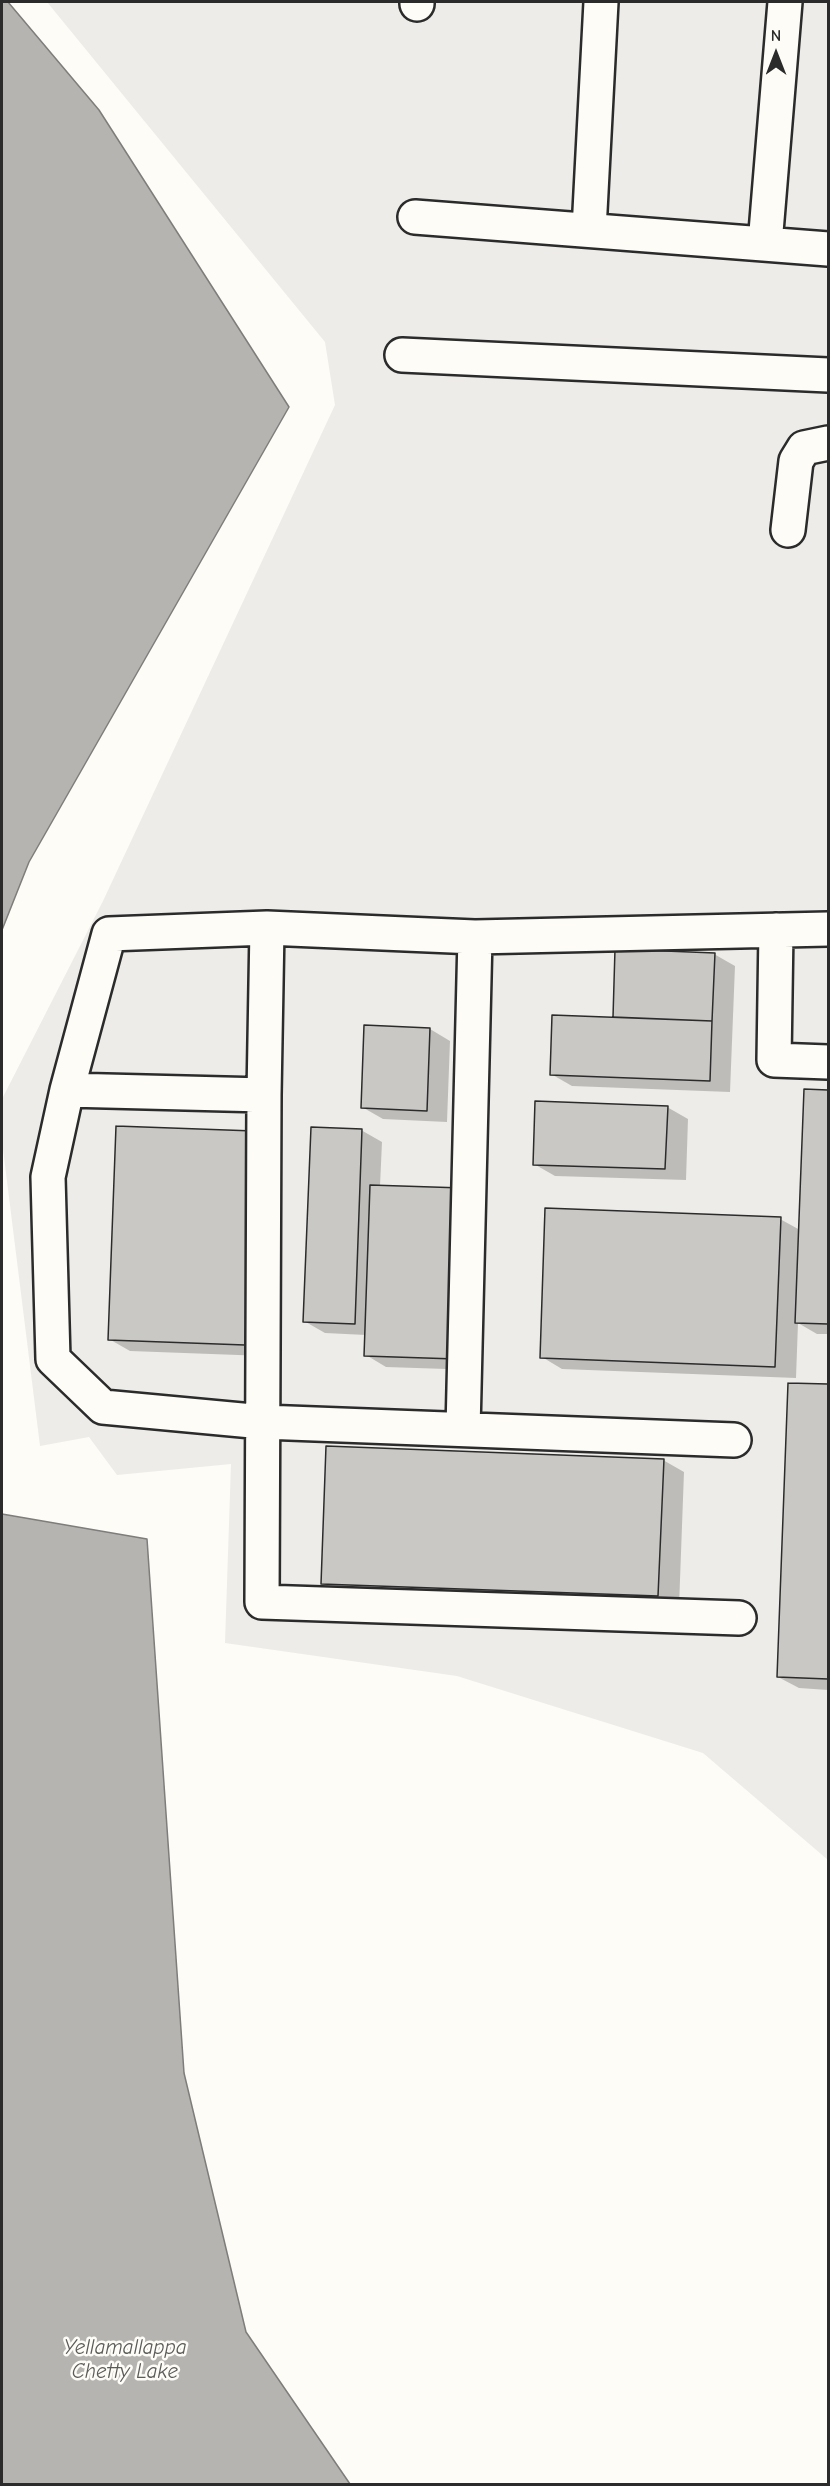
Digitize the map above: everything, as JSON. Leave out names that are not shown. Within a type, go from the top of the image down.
[{"type":"street","points":[[589,230],[601,2]]},
{"type":"street","points":[[765,244],[785,2]]},
{"type":"street","points":[[415,217],[828,249]]},
{"type":"street","points":[[402,355],[828,375]]},
{"type":"street","points":[[788,530],[796,461],[804,448],[828,443]]},
{"type":"street","points":[[267,927],[262,1602],[739,1618]]},
{"type":"street","points":[[734,1440],[263,1422],[103,1407],[53,1359],[48,1177],[67,1090],[108,934],[267,927],[475,937],[828,929]]},
{"type":"street","points":[[776,930],[774,1060],[828,1062]]},
{"type":"street","points":[[463,1430],[475,937]]},
{"type":"street","points":[[67,1090],[264,1095]]},
{"type":"shaded area","points":[[47,2],[828,2],[828,1860],[703,1753],[457,1676],[225,1643],[231,1464],[117,1475],[89,1437],[40,1446],[2,1141],[2,1099],[103,901],[335,405],[325,342]]},
{"type":"water","points":[[2,2],[8,2],[99,110],[289,407],[29,862],[2,930]]},
{"type":"water","name":"Yellamallappa Chetty Lake","points":[[2,1514],[147,1539],[184,2073],[246,2332],[350,2484],[2,2484]]},
{"type":"building","points":[[615,949],[715,953],[712,1021],[613,1017]]},
{"type":"building","points":[[552,1015],[712,1021],[710,1081],[550,1075]]},
{"type":"building","points":[[364,1025],[430,1028],[427,1111],[361,1108]]},
{"type":"building","points":[[804,1089],[828,1090],[828,1324],[795,1323]]},
{"type":"building","points":[[535,1101],[668,1106],[665,1169],[533,1165]]},
{"type":"building","points":[[116,1126],[254,1131],[245,1345],[108,1340]]},
{"type":"building","points":[[311,1127],[362,1129],[355,1324],[303,1322]]},
{"type":"building","points":[[370,1185],[463,1188],[456,1359],[364,1356]]},
{"type":"building","points":[[545,1208],[781,1217],[775,1367],[540,1358]]},
{"type":"building","points":[[788,1383],[828,1384],[828,1679],[777,1677]]},
{"type":"building","points":[[326,1446],[664,1459],[658,1596],[321,1584]]}]
